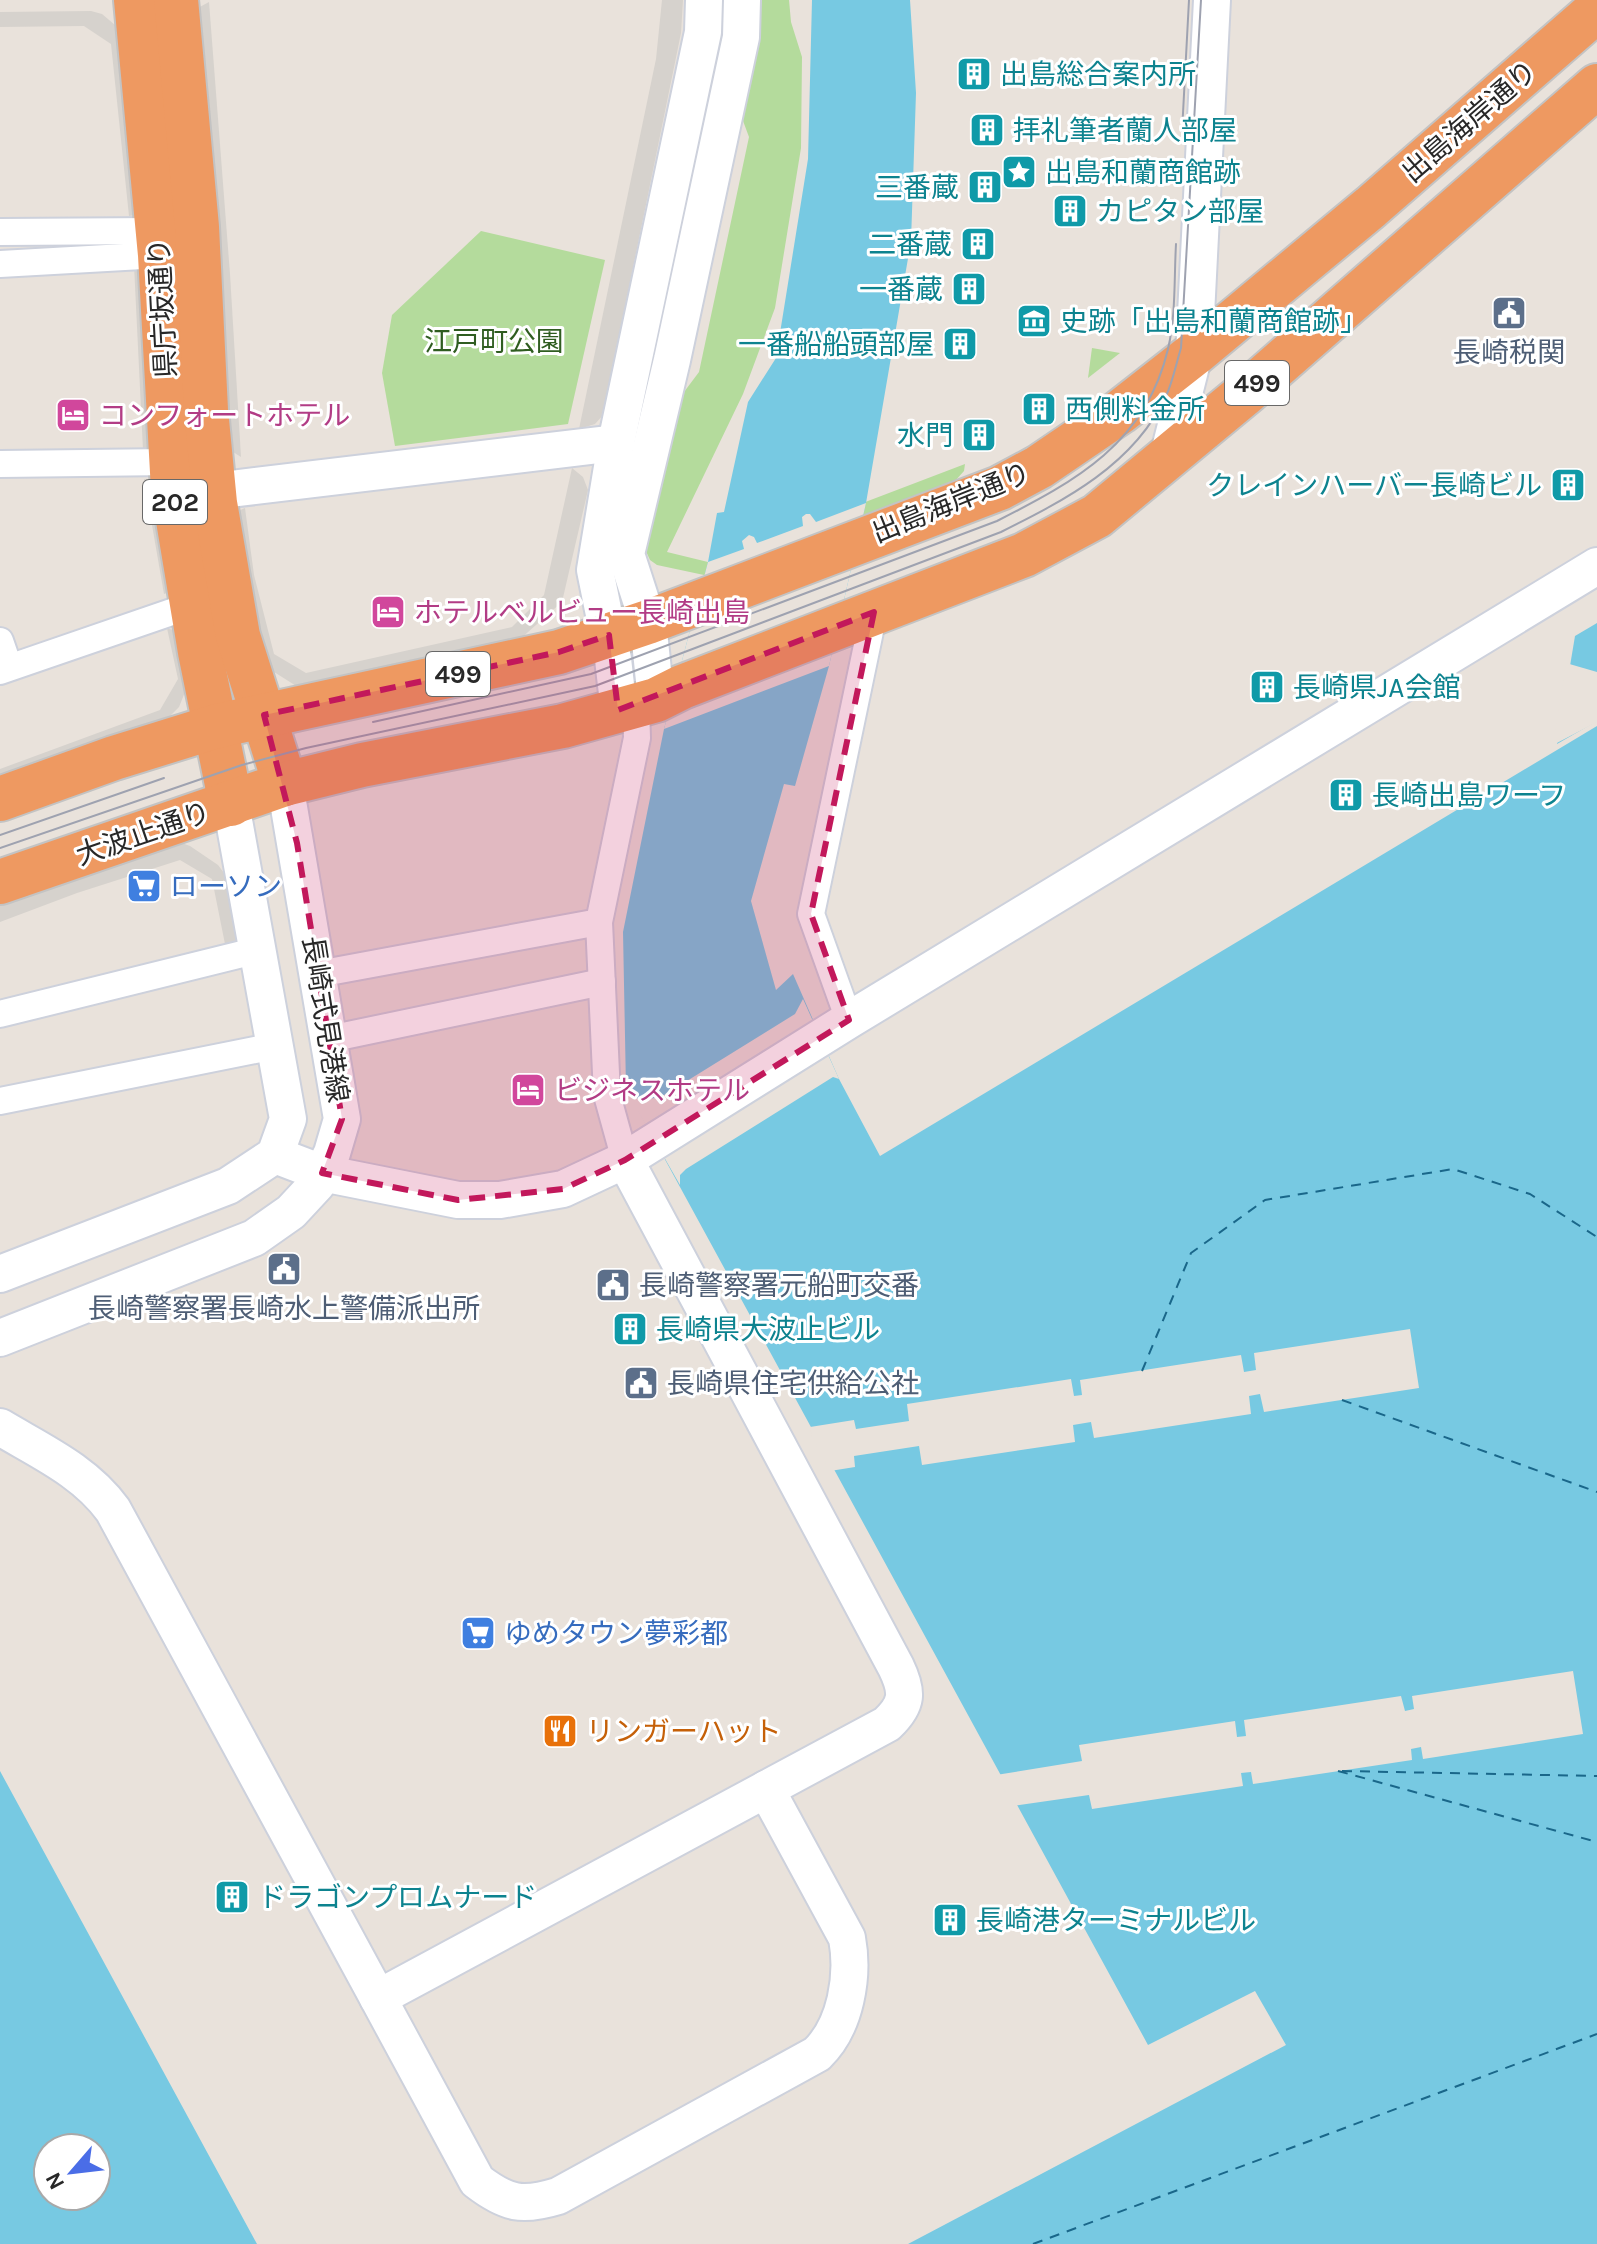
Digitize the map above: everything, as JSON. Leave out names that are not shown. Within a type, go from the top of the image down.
[{"type":"highway","name":"県庁坂通り","points":[[136,0],[159,243],[171,462],[200,652],[231,804]]},
{"type":"highway","name":"県庁坂通り","points":[[176,0],[197,227],[206,410],[214,491],[238,636],[285,784]]},
{"type":"highway","name":"出島海岸通り","points":[[264,715],[559,652],[628,629],[1000,488],[1039,467],[1120,412],[1194,354],[1371,207],[1587,15]]},
{"type":"highway","name":"出島海岸通り","points":[[285,784],[362,765],[563,726],[646,701],[1036,548],[1097,516],[1248,391],[1597,86]]},
{"type":"highway","points":[[0,799],[114,758],[264,715]]},
{"type":"highway","name":"大波止通り","points":[[0,882],[285,784]]},
{"type":"street","points":[[628,629],[595,570],[616,443],[703,32],[704,0]]},
{"type":"street","points":[[378,1998],[887,1724],[902,1708],[904,1683],[640,1151],[607,1095],[599,922],[646,701],[628,629],[626,554],[672,360],[735,66],[741,37],[742,0]]},
{"type":"street","points":[[1168,457],[1194,354],[1212,0]]},
{"type":"street","points":[[0,232],[159,243]]},
{"type":"street","points":[[0,264],[159,243]]},
{"type":"street","points":[[214,491],[616,443]]},
{"type":"street","points":[[0,464],[171,462]]},
{"type":"street","points":[[0,1274],[228,1186],[275,1155],[322,1173],[458,1200],[500,1200],[563,1189],[640,1151],[1597,566]]},
{"type":"street","points":[[0,641],[5,669],[192,605]]},
{"type":"street","points":[[839,1027],[811,914],[874,612]]},
{"type":"street","name":"長崎式見港線","points":[[0,1338],[254,1238],[291,1212],[317,1184],[332,1153],[342,1119],[285,784]]},
{"type":"street","name":"長崎式見港線","points":[[231,804],[288,1119],[275,1155]]},
{"type":"street","points":[[318,974],[599,922]]},
{"type":"street","points":[[0,1014],[258,950]]},
{"type":"street","points":[[329,1039],[602,982]]},
{"type":"street","points":[[0,1101],[275,1046]]},
{"type":"street","points":[[0,1427],[83,1477],[99,1490],[113,1510],[477,2181],[491,2192],[515,2203],[533,2203],[571,2189],[817,2054],[827,2045],[836,2028],[851,1962],[847,1938],[766,1789]]},
{"type":"highlighted area","points":[[874,612],[811,914],[849,1020],[625,1160],[563,1189],[458,1200],[322,1173],[342,1119],[297,843],[264,715],[559,652],[609,635],[618,710]]},
{"type":"green space","points":[[751,0],[789,0],[791,22],[802,57],[801,148],[775,308],[743,394],[667,552],[708,562],[965,464],[964,471],[955,481],[704,575],[657,565],[650,560],[645,549],[678,400],[699,372],[749,137],[739,110]]},
{"type":"green space","name":"江戸町公園","points":[[481,231],[605,260],[568,424],[395,446],[382,373],[392,315]]},
{"type":"green space","points":[[1092,348],[1120,353],[1088,378]]},
{"type":"shaded area","points":[[662,0],[683,0],[681,33],[603,415],[595,424],[579,429],[656,59]]},
{"type":"shaded area","points":[[209,2],[241,457],[227,448],[196,9]]},
{"type":"shaded area","points":[[91,11],[102,14],[122,31],[136,215],[129,216],[111,44],[84,26],[0,27],[0,12]]},
{"type":"shaded area","points":[[134,265],[140,266],[153,446],[143,450]]},
{"type":"shaded area","points":[[572,468],[583,477],[588,490],[562,602],[519,640],[301,689],[263,665],[238,511],[245,508],[254,575],[274,654],[306,673],[512,627],[544,595]]},
{"type":"shaded area","points":[[144,479],[153,481],[172,591],[164,594]]},
{"type":"shaded area","points":[[167,628],[176,631],[187,687],[179,707],[170,716],[153,727],[0,782],[0,769],[160,710],[178,679]]},
{"type":"shaded area","points":[[179,842],[218,865],[227,877],[238,937],[226,949],[212,879],[180,860],[0,922],[0,905]]},
{"type":"water","points":[[812,0],[910,0],[916,93],[911,241],[866,503],[829,666],[795,786],[784,784],[751,901],[776,990],[793,974],[839,1079],[880,1156],[1597,726],[1597,2244],[908,2244],[1286,2045],[1255,1991],[1148,2045],[626,1088],[623,932],[664,729],[708,562],[717,513],[724,512],[748,402],[776,358],[808,159]]},
{"type":"water","points":[[1597,623],[1597,721],[1557,744],[1575,636]]},
{"type":"water","points":[[0,1771],[257,2244],[0,2244]]},
{"type":"pier","points":[[866,503],[829,666],[664,729],[708,562],[744,549],[742,541],[749,535],[757,543],[803,526],[802,517],[806,514],[810,514],[816,522]]},
{"type":"pier","points":[[1566,663],[1597,672],[1597,722],[1553,745]]},
{"type":"pier","points":[[803,999],[839,1079],[833,1077],[686,1169],[680,1175],[680,1185],[628,1094],[641,1100],[661,1097],[795,1014]]},
{"type":"pier","points":[[1410,1329],[1419,1388],[1264,1412],[1260,1394],[1249,1396],[1251,1414],[1094,1438],[1091,1422],[1073,1425],[1075,1442],[922,1465],[919,1446],[854,1456],[855,1467],[830,1471],[810,1427],[854,1420],[856,1429],[909,1421],[907,1404],[1071,1379],[1074,1396],[1082,1395],[1080,1380],[1241,1355],[1244,1372],[1256,1370],[1254,1353]]},
{"type":"pier","points":[[1573,1671],[1583,1734],[1423,1759],[1421,1747],[1411,1749],[1412,1760],[1253,1784],[1251,1772],[1241,1773],[1243,1786],[1092,1809],[1089,1795],[1013,1806],[996,1775],[1082,1761],[1079,1745],[1235,1721],[1237,1737],[1246,1736],[1244,1720],[1401,1696],[1405,1711],[1414,1709],[1412,1696]]},
{"type":"ferry route","points":[[1142,1371],[1191,1253],[1265,1200],[1453,1169],[1530,1194],[1597,1237]]},
{"type":"ferry route","points":[[1342,1400],[1597,1492]]},
{"type":"ferry route","points":[[1338,1771],[1597,1842]]},
{"type":"ferry route","points":[[1342,1771],[1597,1776]]},
{"type":"ferry route","points":[[1033,2244],[1597,2034]]},
{"type":"tram line","points":[[1182,132],[1189,0]]},
{"type":"tram line","points":[[0,848],[242,765],[306,748],[595,686],[1001,532],[1096,478],[1136,442],[1152,420],[1168,390],[1181,348],[1201,0]]},
{"type":"tram line","points":[[373,722],[591,674],[997,521],[1054,490],[1080,474],[1125,434],[1158,382],[1172,323],[1176,244]]},
{"type":"tram line","points":[[0,835],[164,778]]},
{"type":"place","name":"出島総合案内所","points":[[974,74]]},
{"type":"place","name":"拝礼筆者蘭人部屋","points":[[987,130]]},
{"type":"place","name":"出島和蘭商館跡","points":[[1019,172]]},
{"type":"place","name":"三番蔵","points":[[985,187]]},
{"type":"place","name":"カピタン部屋","points":[[1070,211]]},
{"type":"place","name":"二番蔵","points":[[978,244]]},
{"type":"place","name":"一番蔵","points":[[969,289]]},
{"type":"place","name":"長崎税関","points":[[1509,313]]},
{"type":"place","name":"史跡「出島和蘭商館跡」","points":[[1034,321]]},
{"type":"place","name":"一番船船頭部屋","points":[[960,344]]},
{"type":"place","name":"西側料金所","points":[[1039,409]]},
{"type":"place","name":"コンフォートホテル","points":[[73,415]]},
{"type":"place","name":"水門","points":[[979,435]]},
{"type":"place","name":"クレインハーバー長崎ビル","points":[[1568,485]]},
{"type":"place","name":"ホテルベルビュー長崎出島","points":[[388,612]]},
{"type":"place","name":"長崎県JA会館","points":[[1267,687]]},
{"type":"place","name":"長崎出島ワーフ","points":[[1346,795]]},
{"type":"place","name":"ローソン","points":[[144,886]]},
{"type":"place","name":"ビジネスホテル","points":[[528,1090]]},
{"type":"place","name":"長崎警察署長崎水上警備派出所","points":[[284,1269]]},
{"type":"place","name":"長崎警察署元船町交番","points":[[613,1285]]},
{"type":"place","name":"長崎県大波止ビル","points":[[630,1329]]},
{"type":"place","name":"長崎県住宅供給公社","points":[[641,1383]]},
{"type":"place","name":"ゆめタウン夢彩都","points":[[478,1633]]},
{"type":"place","name":"リンガーハット","points":[[560,1731]]},
{"type":"place","name":"ドラゴンプロムナード","points":[[232,1897]]},
{"type":"place","name":"長崎港ターミナルビル","points":[[950,1920]]}]
